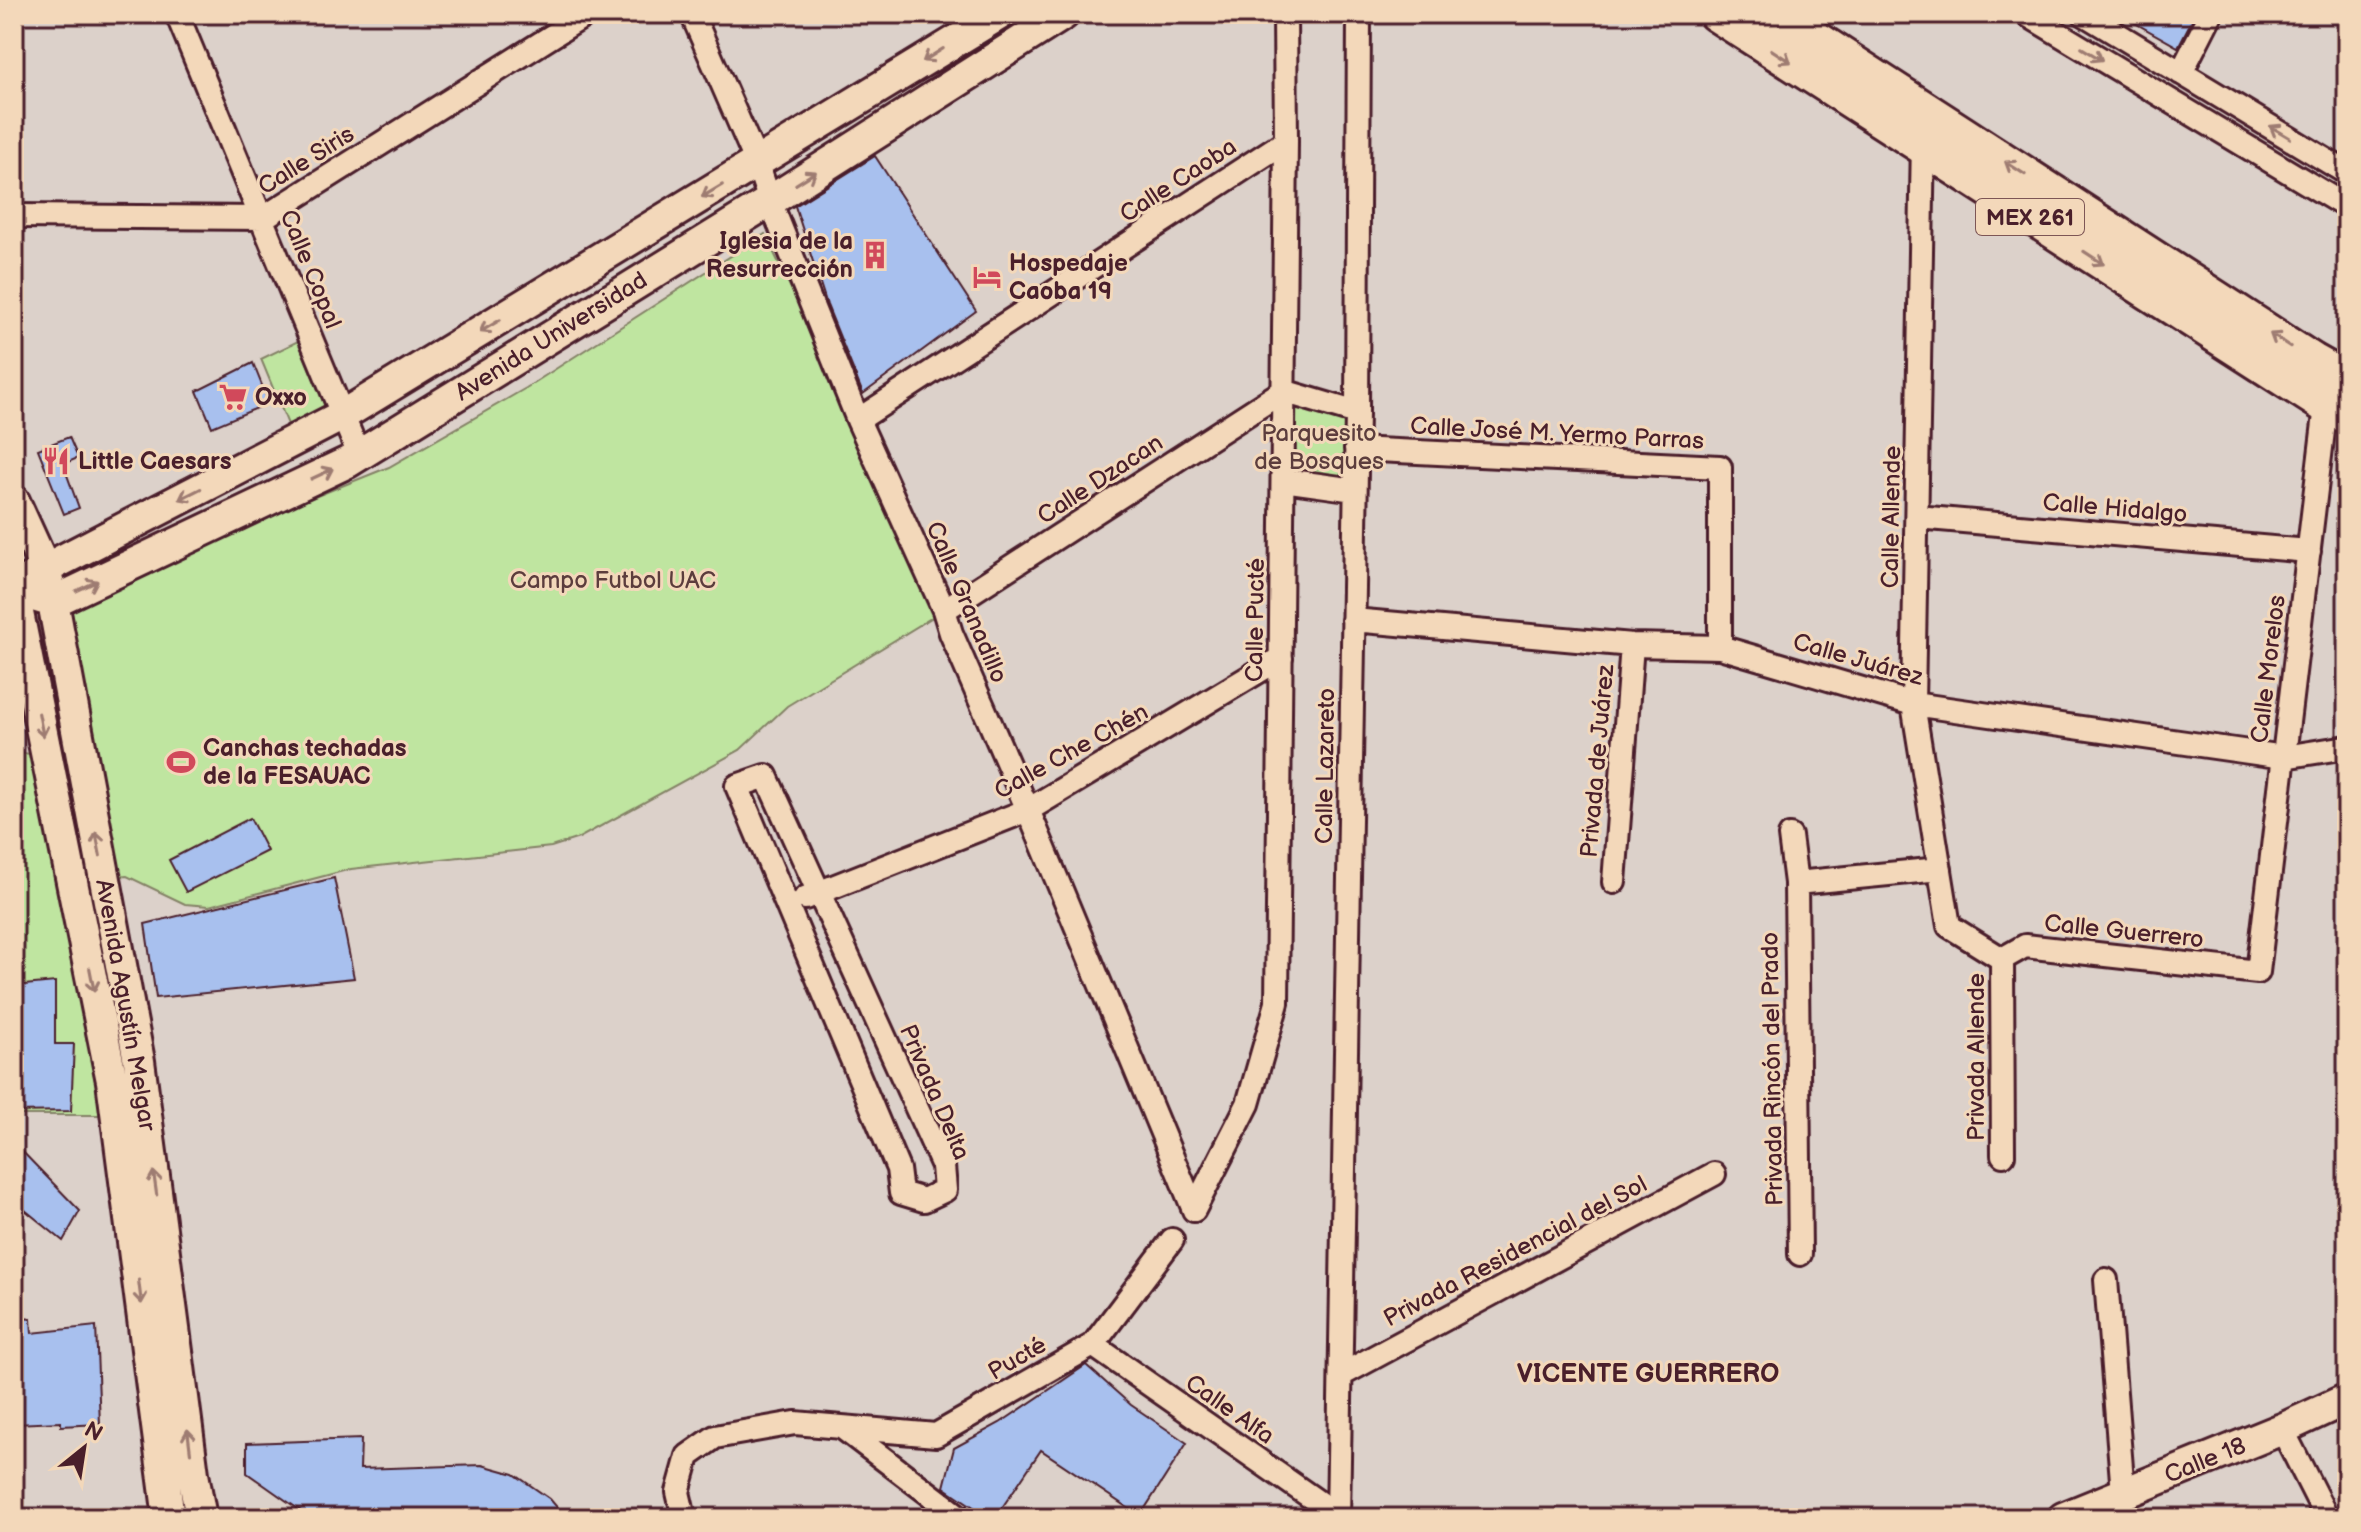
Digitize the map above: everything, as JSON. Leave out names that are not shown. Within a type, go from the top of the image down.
[{"type":"main road","name":"MEX 261","points":[[1716,14],[1923,149],[2339,394]]},
{"type":"main road","name":"MEX 261","points":[[1778,14],[2313,361],[2339,394]]},
{"type":"street","name":"Calle Siris","points":[[14,216],[263,218],[587,14]]},
{"type":"street","name":"Calle Granadillo","points":[[692,14],[757,163],[858,420],[944,610],[1194,1210]]},
{"type":"street","name":"Avenida Universidad","points":[[14,591],[45,569],[343,415],[1000,14]]},
{"type":"street","name":"Avenida Universidad","points":[[53,602],[359,455],[770,201],[1064,14]]},
{"type":"street","name":"Calle Pucté","points":[[1194,1210],[1248,1104],[1277,1003],[1285,14]]},
{"type":"street","name":"Calle Lazareto","points":[[1338,1517],[1357,413],[1359,14]]},
{"type":"street","points":[[2026,14],[2347,207]]},
{"type":"street","points":[[2084,14],[2347,173]]},
{"type":"street","points":[[2181,73],[2211,14]]},
{"type":"street","name":"Calle Copal","points":[[182,16],[359,455]]},
{"type":"street","name":"Calle Allende","points":[[1920,106],[1923,149],[1913,704],[1949,926],[2002,959]]},
{"type":"street","name":"Calle Caoba","points":[[858,420],[1286,141]]},
{"type":"street","points":[[1283,391],[1357,413]]},
{"type":"street","name":"Calle Dzacan","points":[[944,610],[1283,391]]},
{"type":"street","name":"Calle Morelos","points":[[2258,972],[2309,551],[2339,394]]},
{"type":"street","name":"Calle José M. Yermo Parras","points":[[1356,449],[1720,467],[1720,647]]},
{"type":"street","points":[[1283,480],[1355,490]]},
{"type":"street","name":"Avenida Agustín Melgar","points":[[14,501],[45,569],[53,602],[139,1061],[201,1518]]},
{"type":"street","name":"Calle Hidalgo","points":[[1917,517],[2309,551]]},
{"type":"street","points":[[14,591],[53,602]]},
{"type":"street","name":"Avenida Agustín Melgar","points":[[14,591],[112,1081],[169,1518]]},
{"type":"street","name":"Calle Juárez","points":[[1353,620],[1632,645],[1720,647],[1913,704],[2284,757],[2347,747]]},
{"type":"street","name":"Privada de Juárez","points":[[1614,882],[1632,645]]},
{"type":"street","name":"Calle Che Chén","points":[[787,905],[1028,810],[1281,658]]},
{"type":"street","name":"Privada Delta","points":[[766,776],[818,892],[943,1166],[945,1190],[924,1200],[901,1193],[898,1169],[737,786],[766,776]]},
{"type":"street","name":"Privada Rincón del Prado","points":[[1790,836],[1796,883],[1800,1254]]},
{"type":"street","points":[[1796,883],[1940,869]]},
{"type":"street","name":"Calle Guerrero","points":[[2002,959],[2025,946],[2258,972]]},
{"type":"street","name":"Privada Allende","points":[[2002,959],[2003,1155]]},
{"type":"street","points":[[844,1040],[877,1022]]},
{"type":"street","points":[[863,1085],[894,1058]]},
{"type":"street","name":"Privada Residencial del Sol","points":[[1341,1375],[1714,1174]]},
{"type":"street","name":"Pucté","points":[[684,1518],[678,1492],[688,1456],[715,1437],[795,1423],[936,1435],[1093,1345],[1172,1240]]},
{"type":"street","points":[[2106,1280],[2123,1493]]},
{"type":"street","name":"Calle Alfa","points":[[1093,1345],[1338,1517]]},
{"type":"street","name":"Calle 18","points":[[2063,1518],[2282,1429],[2347,1399]]},
{"type":"street","points":[[842,1427],[961,1518]]},
{"type":"street","points":[[2282,1429],[2327,1518]]},
{"type":"green space","name":"Campo Futbol UAC","points":[[765,234],[944,610],[787,706],[740,750],[579,838],[551,847],[351,869],[209,906],[185,904],[127,876],[104,878],[53,602],[389,467],[526,388]]},
{"type":"green space","points":[[298,341],[327,411],[289,427],[261,359]]},
{"type":"green space","name":"Parquesito de Bosques","points":[[1287,396],[1352,416],[1352,486],[1286,477]]},
{"type":"green space","points":[[14,753],[37,754],[101,1115],[14,1115]]},
{"type":"building","points":[[2119,14],[2195,14],[2178,47]]},
{"type":"building","name":"Iglesia de la Resurrección","points":[[875,156],[976,311],[863,394],[827,305],[795,206]]},
{"type":"building","name":"Oxxo","points":[[253,363],[269,403],[212,427],[197,391]]},
{"type":"building","name":"Little Caesars","points":[[69,437],[78,458],[63,464],[79,508],[64,514],[38,449]]},
{"type":"building","points":[[250,818],[267,851],[186,892],[169,860]]},
{"type":"building","points":[[334,878],[354,978],[156,998],[145,924]]},
{"type":"building","points":[[55,982],[55,1044],[74,1044],[71,1111],[14,1112],[14,986]]},
{"type":"building","points":[[14,1143],[80,1211],[63,1241],[14,1201]]},
{"type":"building","points":[[14,1317],[31,1319],[32,1333],[96,1326],[100,1424],[14,1424]]},
{"type":"building","points":[[1086,1365],[1131,1405],[1187,1443],[1140,1516],[1041,1450],[995,1518],[990,1518],[944,1487],[954,1448],[1000,1423]]},
{"type":"building","points":[[361,1439],[360,1469],[482,1465],[514,1474],[550,1499],[566,1518],[311,1518],[247,1473],[247,1443]]},
{"type":"place","name":"Iglesia de la Resurrección","points":[[875,255]]},
{"type":"place","name":"Hospedaje Caoba 19","points":[[987,277]]},
{"type":"place","name":"Oxxo","points":[[233,397]]},
{"type":"place","name":"Little Caesars","points":[[56,461]]},
{"type":"place","name":"Canchas techadas de la FESAUAC","points":[[181,762]]},
{"type":"district","name":"VICENTE GUERRERO","points":[[1648,1373]]}]
